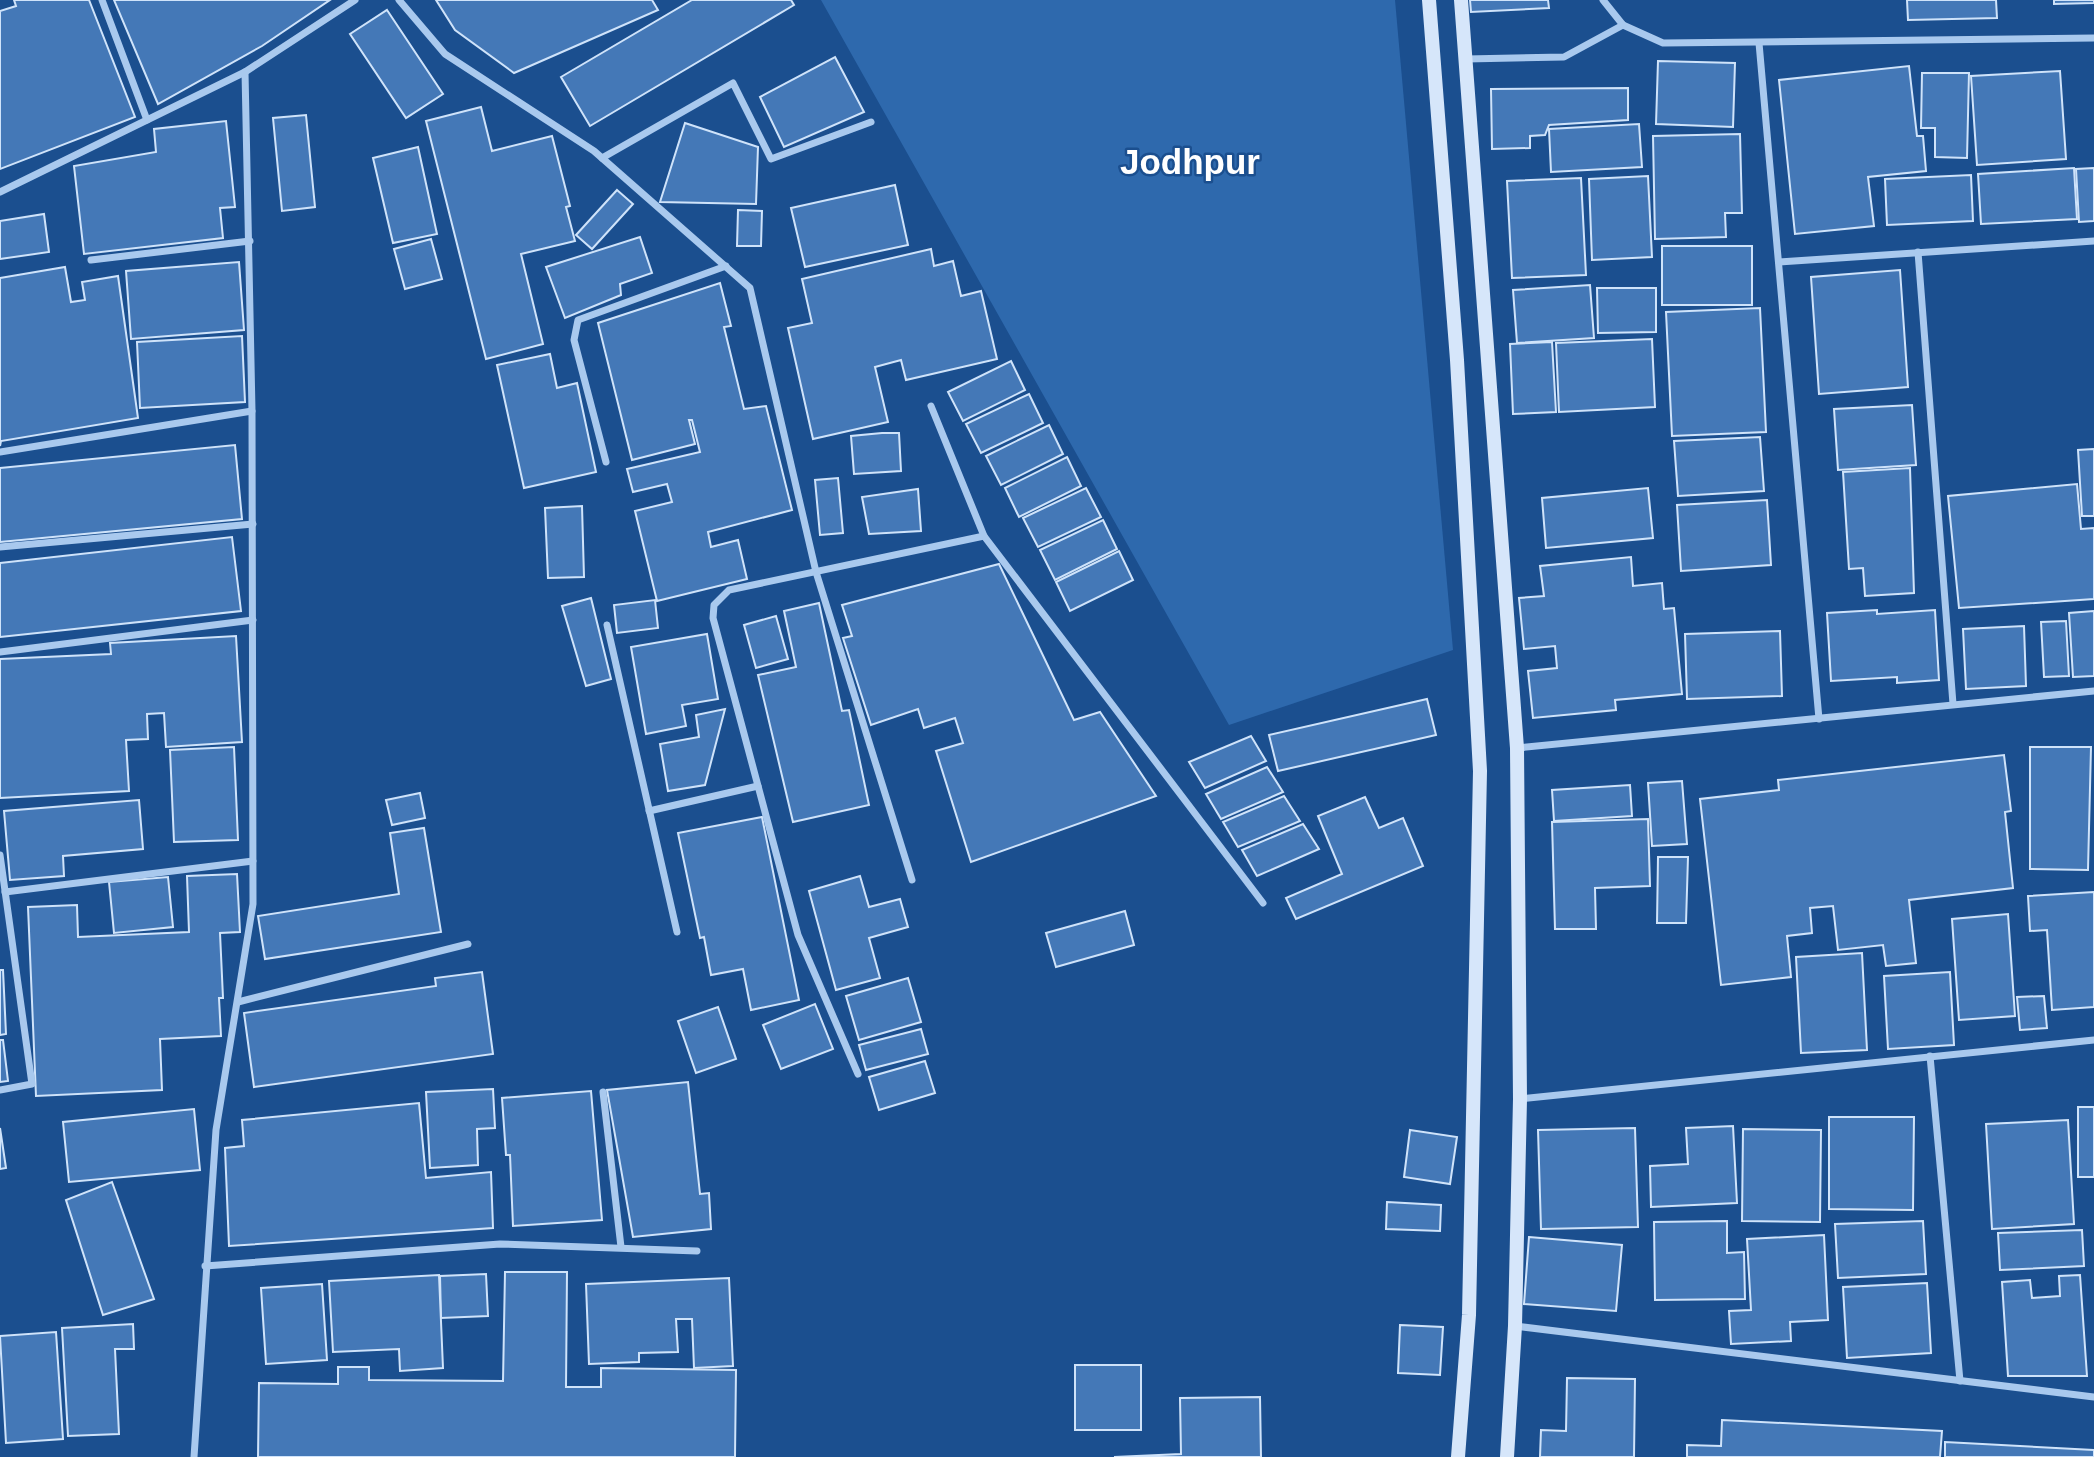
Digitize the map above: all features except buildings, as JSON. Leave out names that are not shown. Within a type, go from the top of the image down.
[{"type":"street","points":[[102,0],[148,120]]},
{"type":"street","points":[[0,192],[245,72],[355,0]]},
{"type":"street","points":[[399,0],[445,54],[602,158],[750,288],[816,572],[912,880]]},
{"type":"street","points":[[1429,0],[1457,360],[1480,771],[1469,1315],[1458,1457]]},
{"type":"street","points":[[1461,0],[1517,748],[1520,1099],[1514,1326],[1507,1457]]},
{"type":"street","points":[[1603,0],[1623,25],[1663,43],[2094,38]]},
{"type":"street","points":[[1465,59],[1564,57],[1623,25]]},
{"type":"street","points":[[1759,43],[1819,719]]},
{"type":"street","points":[[194,1457],[216,1130],[253,904],[252,411],[245,72]]},
{"type":"street","points":[[602,158],[733,83],[772,159],[871,122]]},
{"type":"street","points":[[91,260],[250,241]]},
{"type":"street","points":[[1779,262],[2094,241]]},
{"type":"street","points":[[1918,253],[1953,704]]},
{"type":"street","points":[[606,462],[574,340],[578,320],[726,266]]},
{"type":"street","points":[[931,406],[984,536],[1263,903]]},
{"type":"street","points":[[0,452],[252,411]]},
{"type":"street","points":[[0,547],[253,524]]},
{"type":"street","points":[[858,1074],[798,935],[713,618],[714,605],[729,590],[984,536]]},
{"type":"street","points":[[0,652],[253,620]]},
{"type":"street","points":[[607,625],[677,932]]},
{"type":"street","points":[[1517,748],[2094,691]]},
{"type":"street","points":[[649,811],[758,786]]},
{"type":"street","points":[[0,855],[32,1084],[0,1090]]},
{"type":"street","points":[[5,892],[253,861]]},
{"type":"street","points":[[0,928],[10,926]]},
{"type":"street","points":[[238,1002],[468,944]]},
{"type":"street","points":[[1520,1099],[2094,1040]]},
{"type":"street","points":[[1930,1056],[1960,1381]]},
{"type":"street","points":[[603,1092],[621,1247]]},
{"type":"street","points":[[205,1266],[500,1244],[697,1251]]},
{"type":"street","points":[[1514,1326],[2094,1397]]},
{"type":"shaded area","points":[[821,0],[1395,0],[1453,650],[1229,725]]},
{"type":"district","name":"Jodhpur","points":[[1190,162]]}]
